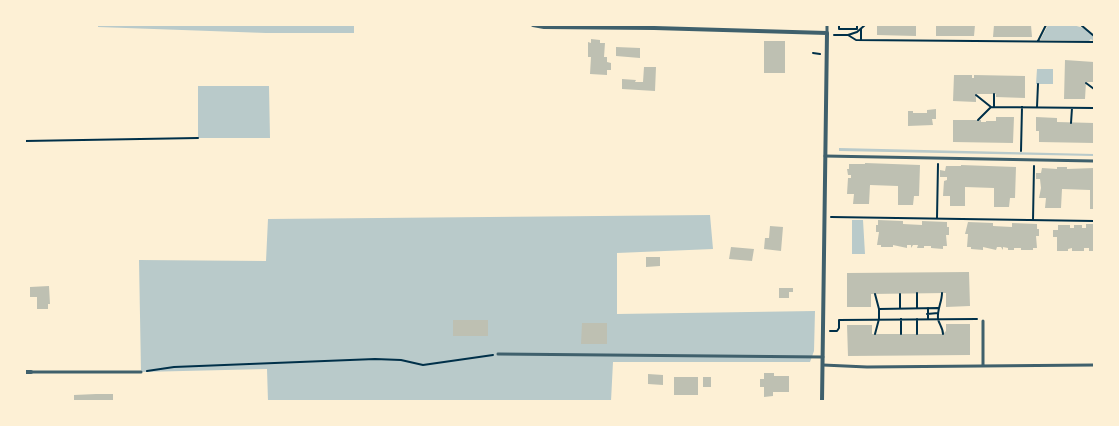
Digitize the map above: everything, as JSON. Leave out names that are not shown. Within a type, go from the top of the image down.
[{"type":"street","points":[[534,25],[544,28],[654,28],[827,33],[822,401]]},
{"type":"street","points":[[25,372],[31,372]]},
{"type":"lane","points":[[827,25],[827,33]]},
{"type":"lane","points":[[825,156],[1094,161]]},
{"type":"lane","points":[[982,320],[983,366]]},
{"type":"lane","points":[[498,354],[823,357]]},
{"type":"lane","points":[[823,365],[868,367],[1094,365]]},
{"type":"lane","points":[[31,372],[141,372]]},
{"type":"path","points":[[839,25],[839,29],[857,30],[857,25]]},
{"type":"path","points":[[834,35],[848,35],[861,29],[865,25]]},
{"type":"path","points":[[1038,41],[1046,25]]},
{"type":"path","points":[[1081,25],[1094,36]]},
{"type":"path","points":[[861,29],[862,40]]},
{"type":"path","points":[[848,35],[853,39],[862,40],[1013,40],[1094,42]]},
{"type":"path","points":[[813,53],[820,53]]},
{"type":"path","points":[[1086,83],[1094,89]]},
{"type":"path","points":[[1037,107],[1038,84]]},
{"type":"path","points":[[978,120],[992,107],[994,94]]},
{"type":"path","points":[[976,95],[992,107],[1094,108]]},
{"type":"path","points":[[1021,151],[1022,107]]},
{"type":"path","points":[[1071,123],[1072,108]]},
{"type":"path","points":[[25,141],[198,138]]},
{"type":"path","points":[[936,218],[938,162]]},
{"type":"path","points":[[1033,220],[1034,164]]},
{"type":"path","points":[[831,217],[1094,221]]},
{"type":"path","points":[[917,293],[917,308]]},
{"type":"path","points":[[875,294],[879,309],[879,319],[875,334]]},
{"type":"path","points":[[900,294],[900,308]]},
{"type":"path","points":[[942,294],[942,299],[938,308],[938,319],[943,334]]},
{"type":"path","points":[[928,308],[928,319]]},
{"type":"path","points":[[879,309],[938,308]]},
{"type":"path","points":[[928,314],[938,314]]},
{"type":"path","points":[[901,319],[901,334]]},
{"type":"path","points":[[917,319],[917,334]]},
{"type":"path","points":[[830,331],[837,331],[839,328],[839,320],[982,320]]},
{"type":"path","points":[[141,372],[174,367],[375,359],[401,360],[423,365],[498,354]]},
{"type":"shaded area","points":[[98,25],[354,25],[354,33],[266,33],[98,27]]},
{"type":"shaded area","points":[[1048,25],[1068,25],[1083,28],[1093,36],[1094,42],[1091,39],[1089,41],[1040,40]]},
{"type":"shaded area","points":[[1037,69],[1053,69],[1053,84],[1036,84]]},
{"type":"shaded area","points":[[198,86],[269,86],[270,138],[198,138]]},
{"type":"shaded area","points":[[839,148],[1094,154],[1094,156],[839,151]]},
{"type":"shaded area","points":[[710,215],[713,249],[617,253],[617,314],[815,311],[814,351],[810,362],[613,362],[611,401],[268,401],[267,369],[141,372],[139,260],[266,261],[268,219]]},
{"type":"shaded area","points":[[852,220],[863,220],[865,254],[852,254]]},
{"type":"building","points":[[877,25],[916,25],[916,36],[877,35]]},
{"type":"building","points":[[936,25],[975,25],[974,36],[936,36]]},
{"type":"building","points":[[994,25],[1031,25],[1032,37],[993,37]]},
{"type":"building","points":[[591,39],[600,40],[600,43],[605,43],[604,57],[607,57],[607,62],[611,63],[611,70],[607,70],[607,75],[590,74],[591,57],[588,57],[588,42],[591,43]]},
{"type":"building","points":[[764,41],[785,41],[785,73],[764,73]]},
{"type":"building","points":[[616,47],[640,48],[640,58],[616,56]]},
{"type":"building","points":[[1065,60],[1094,62],[1094,82],[1086,82],[1085,99],[1064,99]]},
{"type":"building","points":[[644,67],[656,67],[655,91],[622,89],[622,79],[643,82]]},
{"type":"building","points":[[954,75],[972,75],[972,78],[974,78],[974,75],[1025,76],[1025,98],[996,97],[996,94],[976,94],[976,102],[953,101]]},
{"type":"building","points":[[936,109],[936,119],[932,119],[933,125],[908,126],[908,111],[913,111],[913,113],[927,113],[927,110]]},
{"type":"building","points":[[996,117],[1014,117],[1013,143],[953,142],[953,120],[981,120],[981,122],[986,122],[996,121]]},
{"type":"building","points":[[1036,117],[1057,118],[1057,122],[1094,123],[1094,143],[1039,142],[1039,131],[1036,131]]},
{"type":"building","points":[[865,163],[920,165],[919,196],[914,196],[913,205],[898,205],[898,186],[870,185],[869,204],[853,204],[854,194],[847,194],[848,178],[851,178],[851,175],[848,175],[847,169],[849,169],[849,164]]},
{"type":"building","points":[[961,165],[1016,167],[1015,198],[1010,198],[1009,207],[994,207],[994,188],[965,187],[965,206],[950,206],[950,196],[943,196],[944,181],[947,180],[947,177],[940,177],[940,170],[945,171],[946,166]]},
{"type":"building","points":[[1057,167],[1067,167],[1067,169],[1094,168],[1094,209],[1090,209],[1090,190],[1062,189],[1061,208],[1045,208],[1046,198],[1039,198],[1041,188],[1040,179],[1036,179],[1036,173],[1041,173],[1042,168],[1057,169]]},
{"type":"building","points":[[878,220],[903,221],[903,224],[922,225],[922,221],[947,222],[947,227],[949,227],[949,235],[946,235],[947,246],[943,246],[943,249],[931,248],[931,246],[917,248],[918,245],[913,245],[911,248],[911,245],[907,245],[907,248],[893,245],[893,247],[881,247],[881,245],[877,245],[879,232],[876,232],[876,225],[878,225]]},
{"type":"building","points":[[968,222],[993,223],[993,226],[1012,227],[1012,223],[1037,224],[1039,236],[1036,236],[1037,248],[1033,248],[1033,250],[1021,250],[1021,248],[1014,248],[1014,250],[1008,250],[1008,248],[1003,247],[1003,250],[1001,247],[997,247],[996,250],[983,247],[983,250],[971,249],[971,247],[967,247],[968,234],[965,234]]},
{"type":"building","points":[[1086,224],[1094,224],[1094,251],[1089,251],[1089,248],[1084,248],[1084,251],[1072,251],[1072,248],[1068,249],[1068,251],[1057,251],[1057,237],[1053,237],[1053,230],[1058,230],[1058,225],[1070,225],[1070,228],[1074,228],[1074,225],[1082,225],[1082,228],[1086,228]]},
{"type":"building","points":[[770,226],[783,227],[781,251],[764,249],[765,238],[769,238]]},
{"type":"building","points":[[731,247],[754,249],[752,261],[729,259]]},
{"type":"building","points":[[646,257],[660,257],[660,266],[646,267]]},
{"type":"building","points":[[969,272],[970,306],[946,307],[946,293],[871,294],[871,307],[847,307],[847,273]]},
{"type":"building","points":[[49,286],[50,304],[48,304],[48,309],[37,309],[37,297],[30,297],[30,287]]},
{"type":"building","points":[[779,288],[793,288],[793,292],[789,292],[789,298],[779,298]]},
{"type":"building","points":[[453,320],[488,320],[488,336],[453,336]]},
{"type":"building","points":[[582,323],[607,323],[607,344],[581,344]]},
{"type":"building","points":[[946,324],[970,324],[970,355],[848,356],[847,325],[872,325],[872,334],[943,334],[946,331]]},
{"type":"building","points":[[764,373],[774,373],[774,376],[789,376],[789,392],[773,392],[773,396],[764,397],[764,387],[760,387],[760,379],[764,379]]},
{"type":"building","points":[[648,374],[663,375],[663,385],[648,384]]},
{"type":"building","points":[[674,377],[698,377],[698,395],[674,395]]},
{"type":"building","points":[[703,377],[711,377],[711,387],[703,387]]},
{"type":"building","points":[[113,394],[113,401],[74,401],[74,395]]}]
